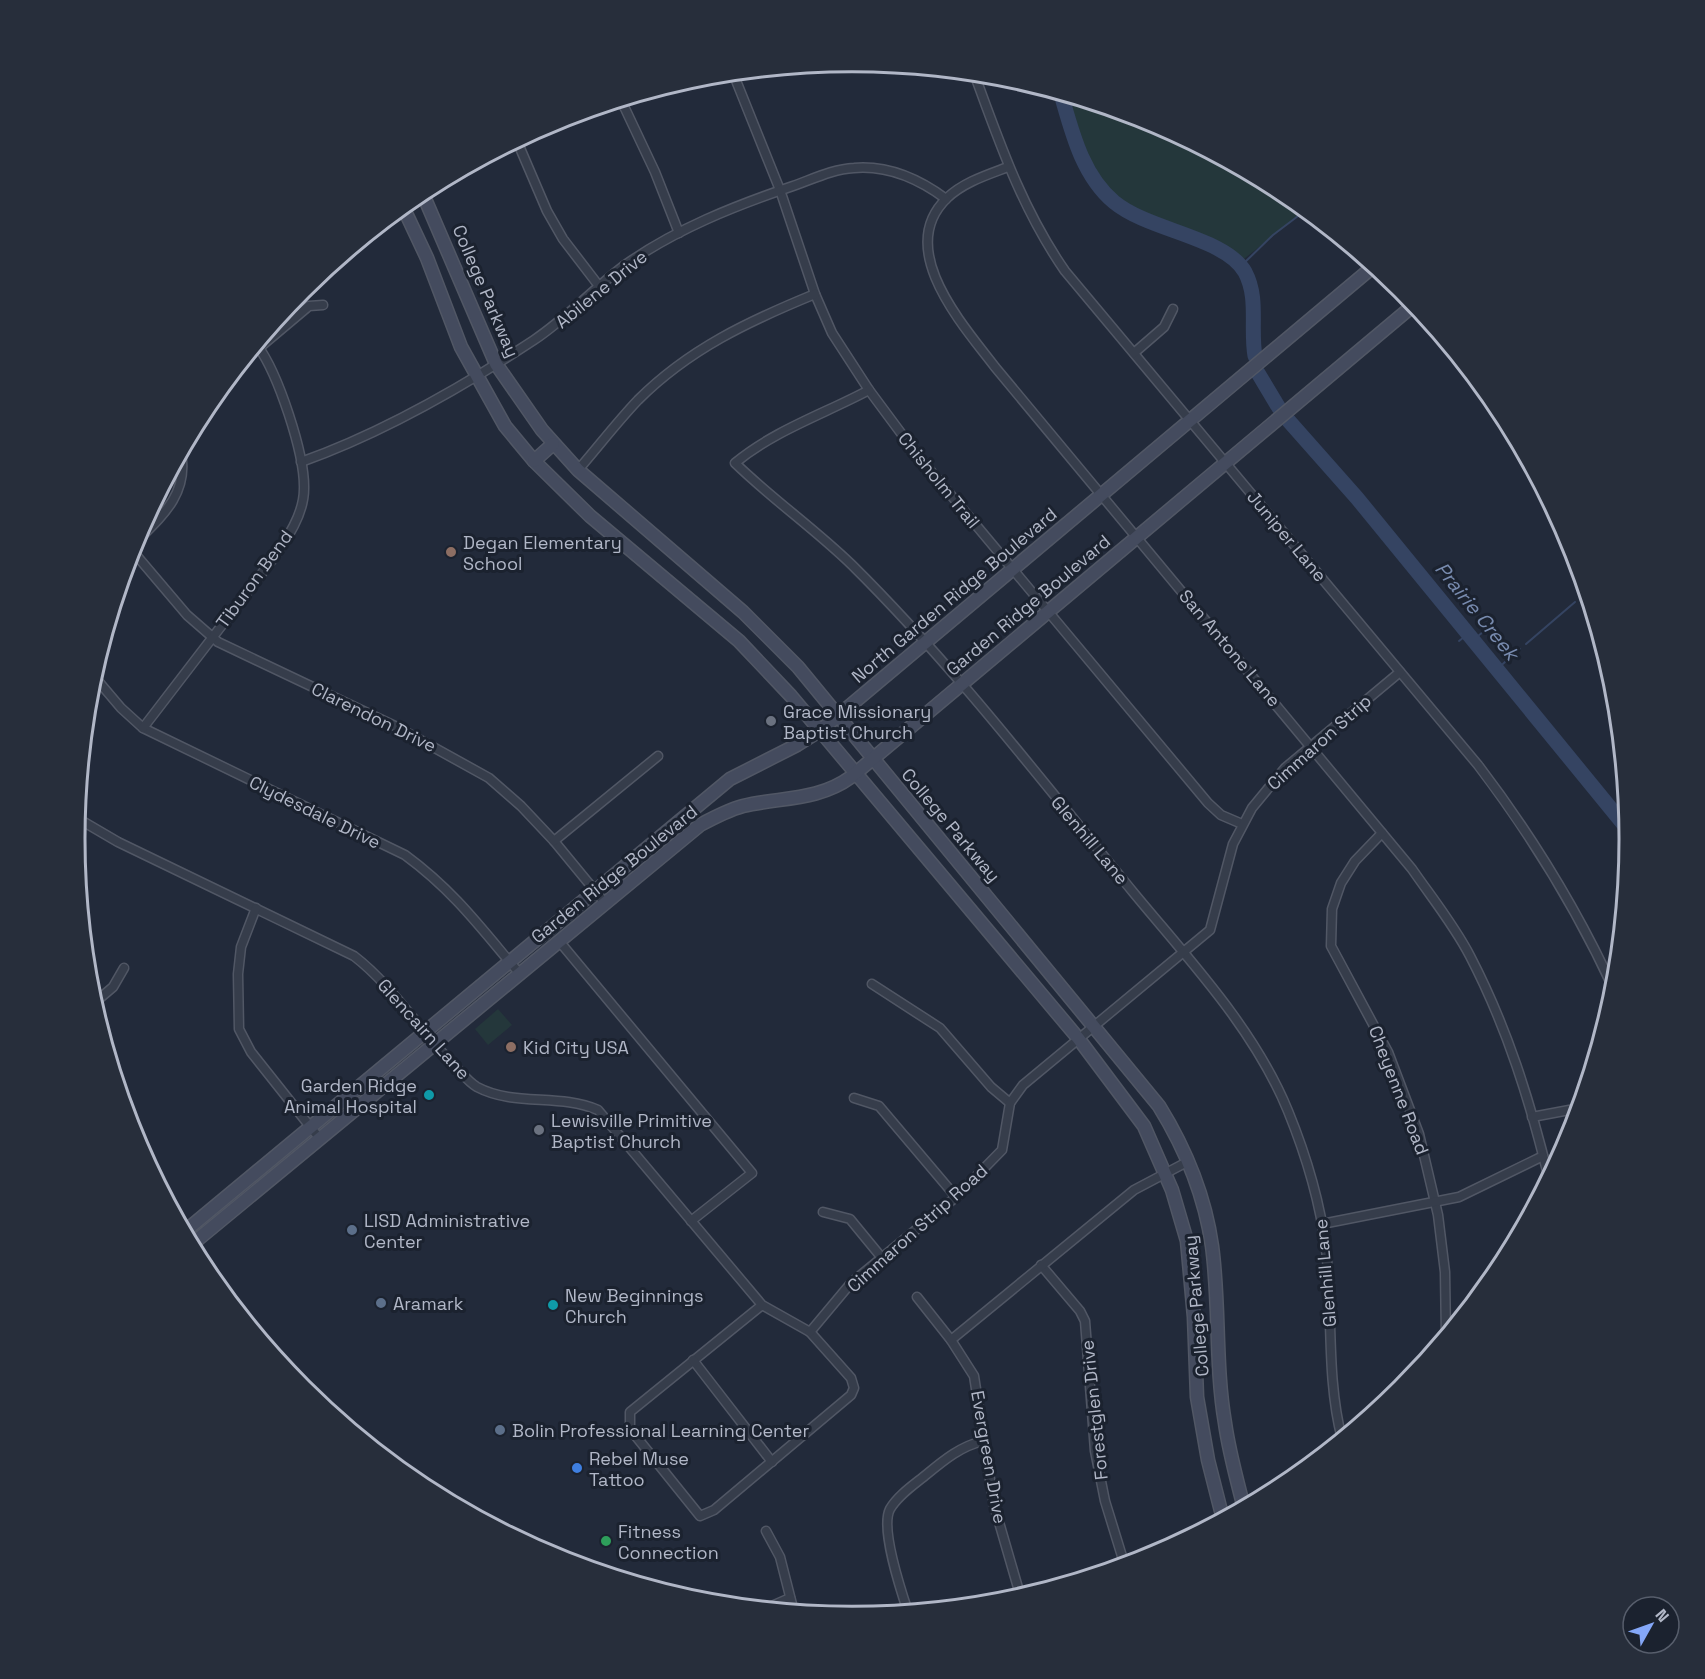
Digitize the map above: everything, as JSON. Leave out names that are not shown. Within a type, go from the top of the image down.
[{"type":"main road","name":"College Parkway","points":[[426,201],[496,364],[512,390],[554,444],[578,470],[743,612],[798,667],[1094,1024],[1159,1106],[1187,1162],[1205,1212],[1212,1245],[1225,1424],[1242,1500]]},
{"type":"main road","name":"College Parkway","points":[[407,215],[427,258],[452,328],[505,426],[534,461],[590,516],[739,641],[821,730],[1078,1038],[1144,1126],[1181,1215],[1187,1241],[1194,1317],[1197,1397],[1208,1460],[1221,1512]]},
{"type":"main road","name":"North Garden Ridge Boulevard","points":[[190,1227],[730,779],[821,730],[1368,271]]},
{"type":"main road","name":"Garden Ridge Boulevard","points":[[198,1239],[700,825],[743,806],[813,796],[837,786],[856,772],[1408,310]]},
{"type":"main road","points":[[534,461],[554,444]]},
{"type":"main road","points":[[236,1188],[246,1200]]},
{"type":"street","name":"Chisholm Trail","points":[[736,82],[780,190],[814,294],[832,333],[868,390],[915,452],[1208,803],[1221,815],[1242,824]]},
{"type":"street","name":"Juniper Lane","points":[[977,83],[1017,190],[1046,243],[1065,271],[1226,462],[1511,808],[1563,890],[1607,976]]},
{"type":"street","points":[[624,107],[655,172],[679,233]]},
{"type":"street","points":[[520,148],[547,211],[563,239],[599,286]]},
{"type":"street","name":"Abilene Drive","points":[[301,462],[360,440],[496,364],[554,327],[599,286],[655,245],[726,210],[833,171],[855,167],[911,176],[946,199]]},
{"type":"street","name":"San Antone Lane","points":[[1008,167],[967,183],[946,199],[931,226],[928,244],[929,261],[935,279],[962,324],[995,367],[1412,869],[1469,954],[1513,1051],[1546,1168]]},
{"type":"street","points":[[578,470],[639,399],[682,361],[731,330],[814,294]]},
{"type":"street","points":[[276,332],[309,306],[323,305]]},
{"type":"street","points":[[1134,352],[1164,327],[1173,309]]},
{"type":"street","name":"Tiburon Bend","points":[[143,728],[289,534],[304,489],[301,462],[280,393],[260,351]]},
{"type":"street","name":"Glenhill Lane","points":[[868,390],[829,411],[777,434],[735,463],[768,496],[813,530],[852,565],[961,684],[1183,952],[1241,1027],[1277,1087],[1311,1177],[1326,1250],[1332,1384],[1341,1432]]},
{"type":"street","points":[[153,525],[173,504],[182,483],[181,468]]},
{"type":"street","name":"Clarendon Drive","points":[[139,558],[187,615],[212,638],[455,757],[506,792],[554,841],[605,903]]},
{"type":"street","name":"Cimmaron Strip","points":[[1078,1038],[1210,930],[1225,867],[1242,824],[1273,780],[1400,672]]},
{"type":"street","name":"Clydesdale Drive","points":[[101,685],[143,728],[405,855],[446,888],[487,932],[519,973]]},
{"type":"street","points":[[554,841],[658,756]]},
{"type":"street","name":"Glencairn Lane","points":[[86,823],[117,842],[330,942],[364,964],[383,982],[433,1044],[475,1086],[504,1097],[584,1104],[598,1110],[762,1305],[810,1332],[851,1378],[854,1388],[851,1395],[772,1462]]},
{"type":"street","name":"Cheyenne Road","points":[[1382,833],[1355,861],[1341,883],[1332,909],[1331,946],[1388,1052],[1419,1134],[1435,1203],[1445,1272],[1446,1326]]},
{"type":"street","points":[[256,908],[240,947],[239,1029],[251,1052],[320,1139]]},
{"type":"street","points":[[558,941],[752,1173],[691,1221]]},
{"type":"street","points":[[102,997],[113,987],[124,968]]},
{"type":"street","points":[[872,984],[940,1028],[991,1087],[1010,1103]]},
{"type":"street","name":"Cimmaron Strip Road","points":[[810,1332],[851,1283],[956,1197],[1002,1149],[1010,1103],[1023,1085],[1078,1038]]},
{"type":"street","points":[[854,1098],[879,1106],[956,1197]]},
{"type":"street","points":[[1532,1117],[1570,1110]]},
{"type":"street","points":[[1322,1224],[1435,1203],[1469,1194],[1543,1156]]},
{"type":"street","points":[[951,1340],[1134,1190],[1187,1162]]},
{"type":"street","points":[[823,1212],[850,1220],[882,1258]]},
{"type":"street","name":"Forestglen Drive","points":[[1041,1265],[1080,1311],[1084,1321],[1095,1451],[1105,1501],[1122,1558]]},
{"type":"street","name":"Evergreen Drive","points":[[917,1297],[951,1340],[974,1376],[979,1394],[982,1442],[994,1504],[1018,1588]]},
{"type":"street","points":[[693,1360],[772,1462],[714,1510],[700,1516],[630,1429],[628,1420],[630,1412],[693,1360],[762,1305]]},
{"type":"street","points":[[906,1605],[886,1527],[888,1511],[894,1502],[943,1461],[970,1444],[982,1442]]},
{"type":"street","points":[[766,1531],[780,1557],[792,1604]]},
{"type":"street","points":[[779,1603],[790,1598]]},
{"type":"green space","points":[[1057,100],[1146,130],[1192,151],[1236,175],[1299,216],[1235,266],[1208,245],[1141,225],[1099,193],[1077,159]]},
{"type":"green space","points":[[498,1009],[512,1025],[488,1045],[475,1029]]},
{"type":"waterway","name":"Prairie Creek","points":[[1063,102],[1074,138],[1086,166],[1103,191],[1114,202],[1146,220],[1221,250],[1235,260],[1245,272],[1252,292],[1255,356]]},
{"type":"waterway","points":[[1241,266],[1273,235],[1299,215]]},
{"type":"waterway","name":"Prairie Creek","points":[[1258,373],[1279,408]]},
{"type":"waterway","name":"Prairie Creek","points":[[1288,420],[1357,498],[1619,819]]},
{"type":"waterway","points":[[1526,644],[1575,602]]},
{"type":"waterway","points":[[1473,640],[1483,632]]},
{"type":"waterway","points":[[1459,641],[1468,634]]},
{"type":"waterway","points":[[1497,669],[1520,649]]},
{"type":"place","name":"Degan Elementary School","points":[[451,552]]},
{"type":"place","name":"Grace Missionary Baptist Church","points":[[771,721]]},
{"type":"place","name":"Kid City USA","points":[[511,1047]]},
{"type":"place","name":"Garden Ridge Animal Hospital","points":[[429,1095]]},
{"type":"place","name":"Lewisville Primitive Baptist Church","points":[[539,1130]]},
{"type":"place","name":"LISD Administrative Center","points":[[352,1230]]},
{"type":"place","name":"Aramark","points":[[381,1303]]},
{"type":"place","name":"New Beginnings Church","points":[[553,1305]]},
{"type":"place","name":"Bolin Professional Learning Center","points":[[500,1430]]},
{"type":"place","name":"Rebel Muse Tattoo","points":[[577,1468]]},
{"type":"place","name":"Fitness Connection","points":[[606,1541]]}]
